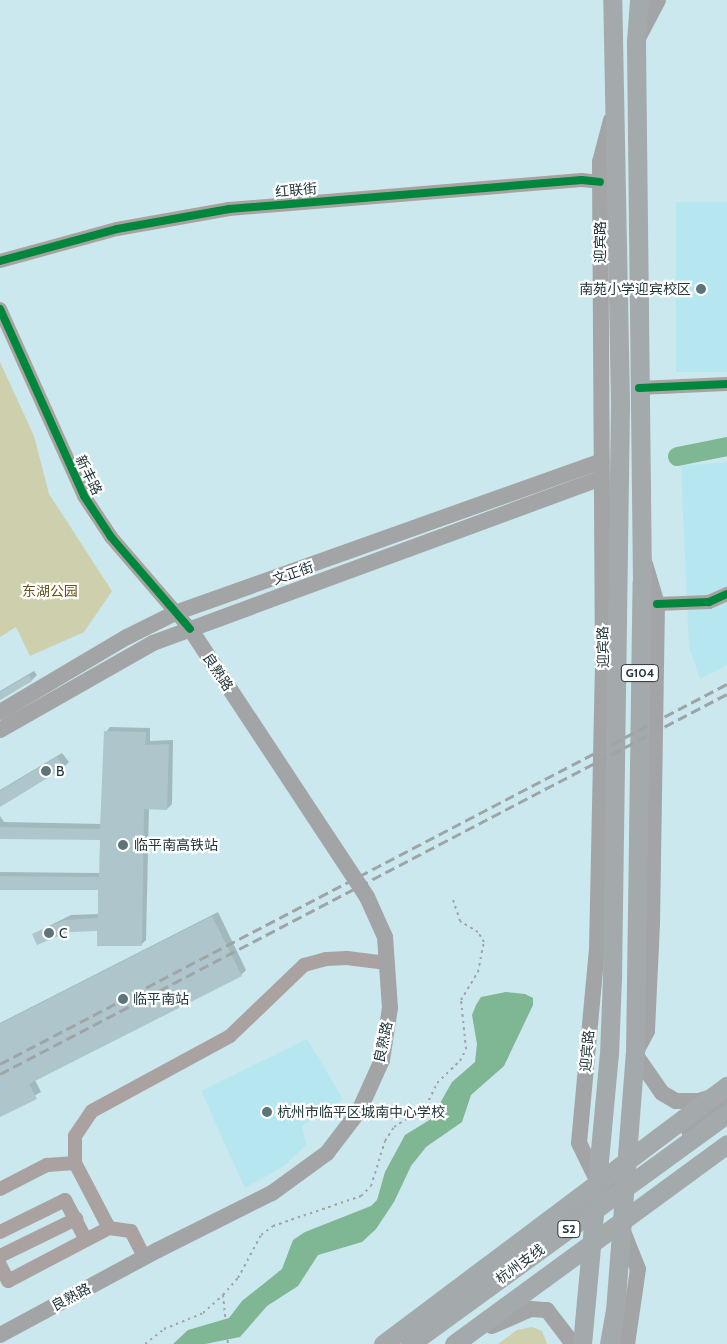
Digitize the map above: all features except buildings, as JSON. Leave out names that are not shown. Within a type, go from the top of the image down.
[{"type":"highway","name":"G104","points":[[609,1344],[627,1177],[635,1054],[641,550],[636,42],[639,0]]},
{"type":"highway","name":"迎宾路","points":[[582,1344],[610,1055],[612,978],[620,402],[615,109],[610,5]]},
{"type":"highway","points":[[383,1344],[727,1086]]},
{"type":"highway","name":"杭州支线","points":[[410,1344],[727,1114]]},
{"type":"highway","name":"杭州支线","points":[[454,1344],[604,1236],[727,1144]]},
{"type":"highway","points":[[604,1236],[727,1154]]},
{"type":"main road","points":[[636,42],[658,0]]},
{"type":"main road","name":"迎宾路","points":[[597,1189],[579,1143],[597,950],[601,810],[603,670],[599,479],[600,162],[615,109]]},
{"type":"main road","name":"文正街","points":[[0,712],[127,637],[175,613],[600,462]]},
{"type":"main road","name":"文正街","points":[[0,730],[118,660],[190,630],[599,479]]},
{"type":"main road","points":[[641,550],[657,604],[647,1031],[635,1054],[662,1093],[676,1101],[699,1101],[727,1092]]},
{"type":"main road","name":"良熟路","points":[[0,1335],[144,1257],[272,1193],[327,1153],[359,1111],[382,1060],[390,1008],[385,937],[367,897],[190,630]]},
{"type":"main road","points":[[397,1344],[597,1189],[627,1177],[727,1102]]},
{"type":"main road","points":[[469,1344],[622,1229],[727,1154]]},
{"type":"main road","points":[[622,1229],[638,1269],[627,1344]]},
{"type":"main road","points":[[492,1326],[531,1309],[547,1310],[573,1344]]},
{"type":"street","name":"红联街","points":[[0,261],[117,229],[228,209],[582,180],[600,182]]},
{"type":"street","name":"新丰路","points":[[0,309],[84,496],[111,537],[190,630]]},
{"type":"street","points":[[639,388],[727,384]]},
{"type":"street","points":[[657,604],[709,602],[727,594]]},
{"type":"street","points":[[110,1228],[75,1163],[75,1136],[92,1111],[230,1036],[304,965],[326,959],[347,958],[387,964]]},
{"type":"street","points":[[0,1189],[47,1166],[75,1163]]},
{"type":"street","points":[[0,1232],[65,1200],[86,1240]]},
{"type":"street","points":[[0,1256],[76,1219]]},
{"type":"street","points":[[0,1265],[8,1281],[110,1228],[131,1231],[144,1257]]},
{"type":"path","points":[[145,1344],[164,1329],[203,1313],[223,1295],[238,1278],[261,1235],[273,1226],[361,1196],[371,1186],[384,1141],[394,1127],[426,1106],[437,1083],[460,1062],[466,1049],[461,1000],[478,972],[484,942],[478,932],[460,921],[452,899]]},
{"type":"path","points":[[223,1295],[228,1343]]},
{"type":"shaded area","name":"南苑小学迎宾校区","points":[[676,202],[727,202],[727,372],[676,372]]},
{"type":"shaded area","points":[[727,462],[727,665],[700,679],[689,646],[681,466]]},
{"type":"shaded area","points":[[506,992],[525,994],[533,998],[533,1005],[504,1066],[471,1095],[462,1122],[426,1147],[411,1166],[394,1202],[376,1229],[362,1242],[318,1255],[298,1286],[267,1306],[240,1337],[205,1344],[173,1344],[188,1330],[229,1318],[242,1301],[282,1269],[293,1240],[305,1232],[371,1206],[377,1200],[385,1172],[405,1135],[431,1119],[452,1082],[475,1062],[477,1044],[472,1015],[476,1005],[481,997]]},
{"type":"shaded area","name":"杭州市临平区城南中心学校","points":[[307,1039],[343,1099],[302,1126],[306,1145],[284,1166],[245,1188],[201,1091]]},
{"type":"green space","name":"东湖公园","points":[[0,362],[34,436],[49,494],[112,591],[84,632],[30,656],[16,627],[0,637]]},
{"type":"green space","points":[[532,1327],[542,1331],[547,1344],[498,1344],[517,1330]]},
{"type":"waterway","points":[[677,456],[727,446]]},
{"type":"railway","points":[[0,1064],[727,684]]},
{"type":"railway","points":[[0,1074],[727,694]]},
{"type":"cycle path","points":[[0,261],[117,229],[229,209],[582,180],[600,182]]},
{"type":"cycle path","points":[[0,309],[84,496],[111,537],[190,629]]},
{"type":"cycle path","points":[[639,388],[727,384]]},
{"type":"cycle path","points":[[657,604],[709,602],[727,594]]},
{"type":"place","name":"南苑小学迎宾校区","points":[[701,289]]},
{"type":"place","name":"B","points":[[46,771]]},
{"type":"place","name":"临平南高铁站","points":[[123,845]]},
{"type":"place","name":"C","points":[[49,933]]},
{"type":"place","name":"临平南站","points":[[123,999]]},
{"type":"place","name":"杭州市临平区城南中心学校","points":[[267,1112]]}]
